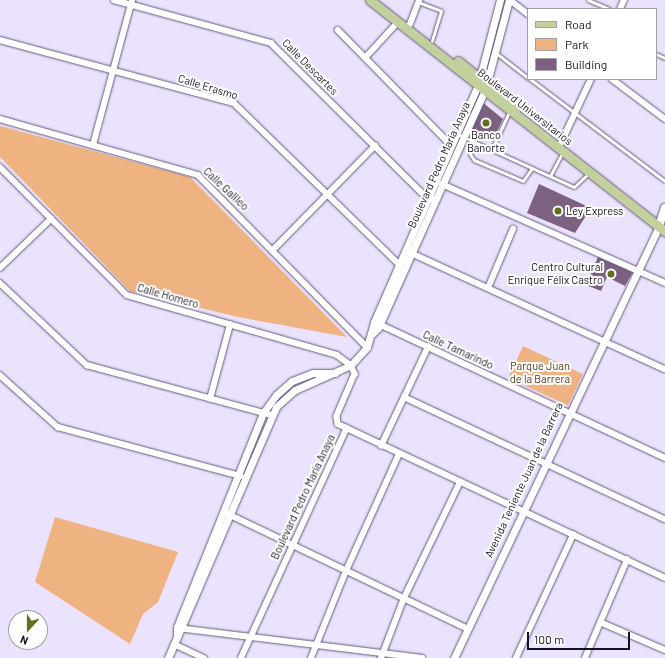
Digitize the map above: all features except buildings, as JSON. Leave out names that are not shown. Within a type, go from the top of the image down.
[{"type":"main road","name":"Boulevard Universitarios","points":[[370,0],[481,84],[662,226]]},
{"type":"main road","name":"Boulevard Universitarios","points":[[379,0],[432,41],[510,110],[562,147],[589,173],[662,226]]},
{"type":"main road","name":"Avenida Teniente Juan de la Barrera","points":[[662,226],[665,208]]},
{"type":"street","name":"Calle Descartes","points":[[114,0],[132,2],[271,43],[375,146],[428,196],[435,200]]},
{"type":"street","name":"Boulevard Pedro María Anaya","points":[[377,323],[399,264],[408,252],[428,196],[450,144],[481,84],[500,0]]},
{"type":"street","points":[[510,0],[527,13]]},
{"type":"street","name":"Boulevard Pedro María Anaya","points":[[241,658],[348,428],[338,424],[336,419],[355,374],[351,365],[367,347],[408,252],[435,200],[463,136],[494,52],[510,0]]},
{"type":"street","points":[[410,24],[418,1]]},
{"type":"street","points":[[94,145],[132,2]]},
{"type":"street","points":[[365,58],[398,22]]},
{"type":"street","points":[[338,30],[450,144]]},
{"type":"street","name":"Calle Erasmo","points":[[0,40],[114,70],[238,106],[399,264]]},
{"type":"street","points":[[562,147],[591,80]]},
{"type":"street","points":[[613,80],[665,119]]},
{"type":"street","name":"Calle Galileo","points":[[0,119],[198,175],[367,347]]},
{"type":"street","points":[[273,250],[375,146]]},
{"type":"street","name":"Calle Homero","points":[[0,167],[127,295],[327,352],[351,365]]},
{"type":"street","points":[[442,184],[665,283]]},
{"type":"street","points":[[0,268],[51,219]]},
{"type":"street","name":"Avenida Teniente Juan de la Barrera","points":[[454,658],[466,628],[636,270],[662,226]]},
{"type":"street","points":[[488,288],[513,229]]},
{"type":"street","points":[[408,252],[665,369]]},
{"type":"street","points":[[0,282],[87,365],[271,415]]},
{"type":"street","name":"Calle Tamarindo","points":[[377,323],[665,458]]},
{"type":"street","points":[[210,399],[230,325]]},
{"type":"street","points":[[381,446],[428,347]]},
{"type":"street","points":[[180,628],[232,515],[271,415],[291,392],[351,365]]},
{"type":"street","points":[[168,658],[263,413],[276,394],[292,381],[313,374],[335,373]]},
{"type":"street","points":[[0,375],[58,427],[247,478]]},
{"type":"street","points":[[404,397],[665,519]]},
{"type":"street","points":[[348,428],[381,446],[665,578]]},
{"type":"street","points":[[311,658],[346,571],[399,454]]},
{"type":"street","points":[[383,655],[404,598],[460,482]]},
{"type":"street","points":[[224,512],[295,543],[346,571],[466,628]]},
{"type":"street","points":[[516,658],[573,535]]},
{"type":"street","points":[[584,658],[627,560]]},
{"type":"street","points":[[600,622],[665,650]]},
{"type":"street","points":[[180,628],[383,655],[422,658]]},
{"type":"street","points":[[176,640],[204,658]]},
{"type":"lane","points":[[588,0],[607,8]]},
{"type":"lane","points":[[418,1],[441,11],[432,41]]},
{"type":"lane","points":[[494,52],[527,77]]},
{"type":"lane","points":[[532,80],[665,181]]},
{"type":"lane","points":[[492,149],[510,110]]},
{"type":"lane","points":[[455,133],[576,187],[589,173]]},
{"type":"lane","points":[[475,142],[470,154],[474,160],[523,181],[532,168]]},
{"type":"lane","points":[[550,176],[562,147]]},
{"type":"green space","points":[[0,126],[190,177],[347,337],[238,317],[130,291],[0,157]]},
{"type":"green space","name":"Parque Juan de la Barrera","points":[[523,346],[583,374],[568,406],[508,378]]},
{"type":"green space","points":[[55,517],[178,552],[158,602],[143,614],[130,644],[35,582]]},
{"type":"place","name":"Banco Banorte","points":[[486,123]]},
{"type":"place","name":"Ley Express","points":[[558,211]]},
{"type":"place","name":"Centro Cultural Enrique Félix Castro","points":[[611,274]]}]
